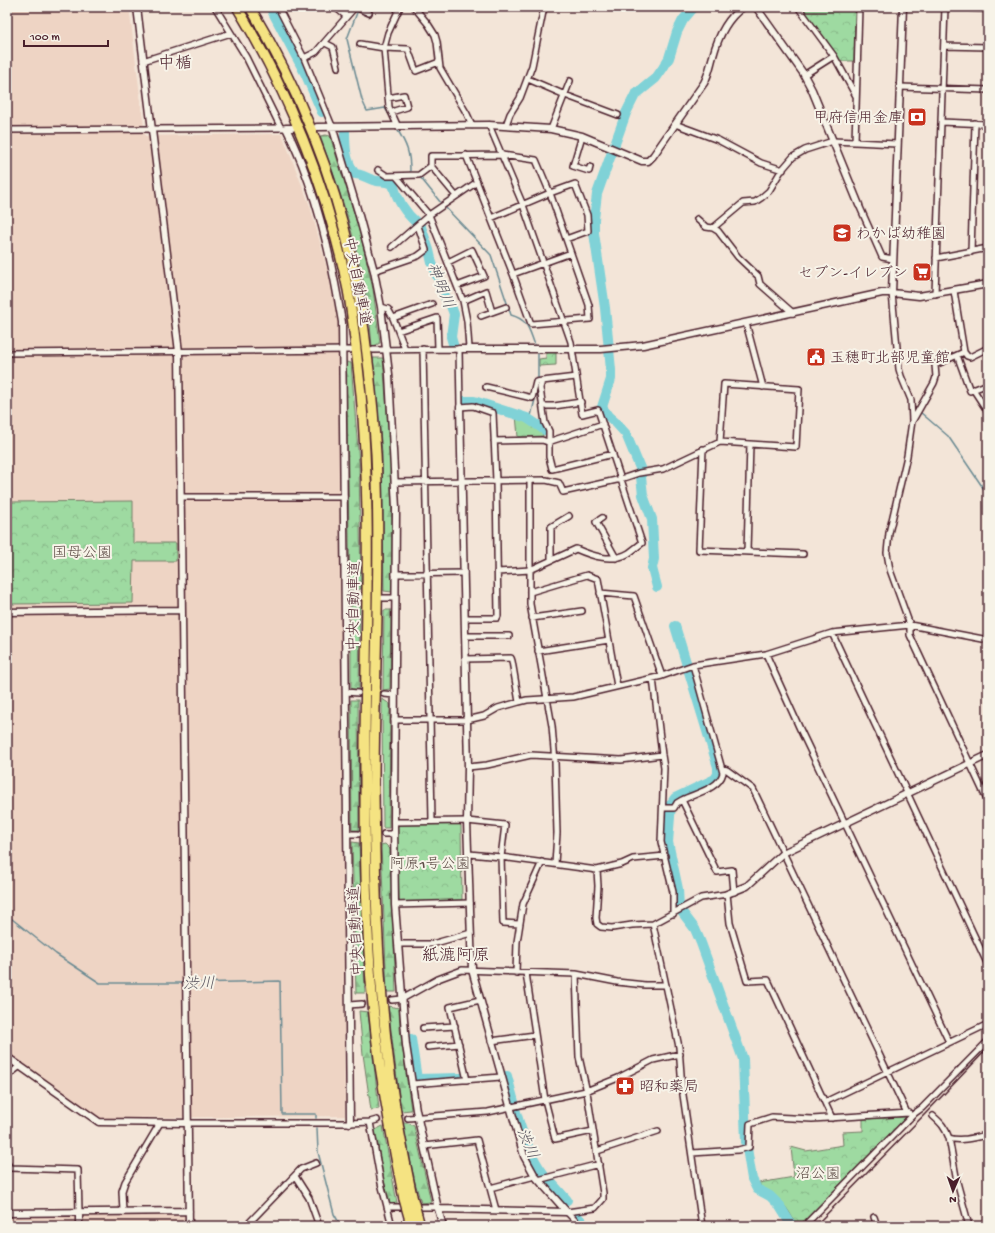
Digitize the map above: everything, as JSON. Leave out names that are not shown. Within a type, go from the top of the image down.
[{"type":"highway","name":"中央自動車道","points":[[237,7],[286,99],[315,171],[328,209],[338,250],[348,292],[354,331],[363,419],[367,504],[365,788],[368,926],[380,1064],[391,1134],[408,1197]]},
{"type":"highway","name":"中央自動車道","points":[[250,7],[280,61],[297,96],[325,167],[348,245],[358,289],[364,330],[373,418],[377,503],[374,788],[381,984],[388,1064],[408,1197],[412,1219],[420,1226]]},
{"type":"street","points":[[137,7],[179,352],[189,1226]]},
{"type":"street","points":[[215,7],[287,128],[302,165],[321,224],[337,292],[346,350],[344,497],[350,1123]]},
{"type":"street","points":[[279,7],[304,58],[332,126],[374,271],[381,307],[386,349],[395,482],[395,905],[406,1045],[418,1118],[443,1226]]},
{"type":"street","points":[[334,7],[346,16]]},
{"type":"street","points":[[304,58],[316,52],[325,43],[355,7]]},
{"type":"street","points":[[358,7],[369,13]]},
{"type":"street","points":[[398,126],[389,107],[384,48],[388,33],[400,7]]},
{"type":"street","points":[[414,7],[435,35],[440,68],[472,125]]},
{"type":"street","points":[[506,125],[528,79],[544,7]]},
{"type":"street","points":[[317,127],[506,125],[551,128],[582,136],[648,161],[653,156],[708,76],[718,39],[722,30],[743,7]]},
{"type":"street","points":[[756,7],[804,75],[812,90],[882,257],[894,259]]},
{"type":"street","points":[[798,7],[834,56],[857,96]]},
{"type":"street","points":[[855,142],[859,7]]},
{"type":"street","points":[[903,7],[892,293],[899,369],[911,400],[912,420],[907,456],[888,539],[887,553],[890,570],[910,625],[910,635],[988,802]]},
{"type":"street","points":[[935,294],[946,7],[988,9]]},
{"type":"street","points":[[143,61],[231,33]]},
{"type":"street","points":[[325,43],[333,47],[338,67]]},
{"type":"street","points":[[360,44],[384,48],[408,49],[416,71],[439,62]]},
{"type":"street","points":[[944,46],[988,47]]},
{"type":"street","points":[[804,75],[834,56]]},
{"type":"street","points":[[528,79],[565,95],[618,114]]},
{"type":"street","points":[[551,128],[570,81]]},
{"type":"street","points":[[900,87],[988,90]]},
{"type":"street","points":[[388,98],[404,95],[407,107],[391,112]]},
{"type":"street","points":[[941,122],[988,124]]},
{"type":"street","points":[[971,252],[976,123]]},
{"type":"street","points":[[675,124],[718,140],[761,163],[783,170]]},
{"type":"street","points":[[489,125],[523,205],[571,342],[582,414],[598,410],[642,543],[629,553],[616,558],[593,556],[576,549],[530,570],[497,572]]},
{"type":"street","points":[[7,130],[287,128]]},
{"type":"street","points":[[582,136],[573,166],[589,171],[590,167]]},
{"type":"street","points":[[713,228],[743,203],[755,202],[761,198],[769,191],[793,157],[805,150],[833,141],[897,144]]},
{"type":"street","points":[[456,196],[431,166],[431,156],[466,155],[502,155],[536,160],[550,193],[589,305],[590,319],[531,324],[466,155]]},
{"type":"street","points":[[378,170],[387,176],[419,175],[431,166]]},
{"type":"street","points":[[396,176],[429,215],[463,301],[468,321],[469,348]]},
{"type":"street","points":[[392,247],[429,215],[477,182]]},
{"type":"street","points":[[490,218],[575,184],[587,215],[588,231],[566,239]]},
{"type":"street","points":[[697,219],[706,227],[713,228],[718,231],[738,256],[758,276],[760,284],[793,313]]},
{"type":"street","points":[[374,271],[418,256],[426,250],[418,226]]},
{"type":"street","points":[[936,258],[988,248]]},
{"type":"street","points":[[448,262],[472,250],[484,276],[457,286]]},
{"type":"street","points":[[513,274],[571,253]]},
{"type":"street","points":[[373,350],[469,348],[601,349],[643,345],[882,293],[919,296],[988,284]]},
{"type":"street","points":[[954,291],[964,352],[970,357],[988,348]]},
{"type":"street","points":[[463,301],[486,292],[492,312]]},
{"type":"street","points":[[393,318],[432,304]]},
{"type":"street","points":[[381,307],[388,309],[405,349]]},
{"type":"street","points":[[481,316],[506,307]]},
{"type":"street","points":[[398,331],[437,318],[438,349]]},
{"type":"street","points":[[746,323],[763,387]]},
{"type":"street","points":[[423,349],[432,821]]},
{"type":"street","points":[[459,349],[468,767],[467,821],[472,970],[524,1156],[536,1178],[579,1226]]},
{"type":"street","points":[[7,353],[346,350]]},
{"type":"street","points":[[912,420],[934,383],[936,377],[936,365],[964,352]]},
{"type":"street","points":[[957,355],[970,391],[988,384]]},
{"type":"street","points":[[486,387],[532,398],[536,382],[576,377]]},
{"type":"street","points":[[542,381],[540,388],[542,406],[544,423],[549,431],[549,457],[552,469],[613,454]]},
{"type":"street","points":[[395,482],[546,480],[559,483],[563,492],[663,469],[720,442],[796,447],[800,389],[724,384],[720,442]]},
{"type":"street","points":[[973,389],[988,412]]},
{"type":"street","points":[[542,406],[581,402]]},
{"type":"street","points":[[460,407],[473,406],[493,413],[496,481],[498,616],[497,618],[464,618]]},
{"type":"street","points":[[494,441],[542,440],[548,442],[603,424]]},
{"type":"street","points":[[747,552],[750,444]]},
{"type":"street","points":[[703,449],[699,550],[803,554]]},
{"type":"street","points":[[530,481],[530,604],[552,726],[557,833],[555,864]]},
{"type":"street","points":[[181,497],[344,497]]},
{"type":"street","points":[[551,560],[551,527],[569,516]]},
{"type":"street","points":[[602,518],[596,522],[616,558]]},
{"type":"street","points":[[395,574],[464,572]]},
{"type":"street","points":[[530,592],[587,575],[598,579],[617,686]]},
{"type":"street","points":[[600,593],[634,596],[662,676]]},
{"type":"street","points":[[346,597],[360,597]]},
{"type":"street","points":[[383,598],[395,598]]},
{"type":"street","points":[[7,612],[182,610]]},
{"type":"street","points":[[532,618],[582,611]]},
{"type":"street","points":[[394,720],[467,720],[484,716],[498,708],[519,702],[573,697],[662,676],[690,666],[766,654],[832,633],[910,625],[988,640]]},
{"type":"street","points":[[832,633],[988,965]]},
{"type":"street","points":[[465,636],[509,636]]},
{"type":"street","points":[[538,651],[609,640]]},
{"type":"street","points":[[766,654],[949,1042]]},
{"type":"street","points":[[465,659],[511,658],[519,702]]},
{"type":"street","points":[[663,808],[674,808],[677,803],[682,800],[717,784],[722,777],[722,768],[690,666]]},
{"type":"street","points":[[653,678],[664,768],[661,842],[673,892],[673,913]]},
{"type":"street","points":[[346,692],[358,693]]},
{"type":"street","points":[[384,694],[394,695]]},
{"type":"street","points":[[468,767],[531,755],[621,760],[662,755]]},
{"type":"street","points":[[597,870],[597,924],[601,927],[612,928],[653,924],[701,898],[731,893],[746,886],[783,853],[988,755]]},
{"type":"street","points":[[722,768],[728,770],[753,789],[907,1113]]},
{"type":"street","points":[[682,800],[717,872],[732,870],[730,923],[746,981],[768,980],[832,1118]]},
{"type":"street","points":[[394,822],[467,821],[505,825],[501,857],[503,923],[519,924]]},
{"type":"street","points":[[348,834],[358,834]]},
{"type":"street","points":[[384,834],[394,834]]},
{"type":"street","points":[[469,854],[597,870],[622,864],[633,859],[664,856]]},
{"type":"street","points":[[516,973],[519,924],[523,904],[542,862]]},
{"type":"street","points":[[395,905],[470,904]]},
{"type":"street","points":[[653,924],[680,1054],[682,1088],[702,1226]]},
{"type":"street","points":[[398,944],[432,944],[471,933]]},
{"type":"street","points":[[392,1000],[402,999],[438,979],[462,970],[576,974],[617,982],[645,985],[666,985]]},
{"type":"street","points":[[526,973],[545,1100],[555,1139],[593,1131]]},
{"type":"street","points":[[387,1207],[566,1212],[595,1208],[603,1200],[597,1151],[579,1057],[576,974]]},
{"type":"street","points":[[467,1080],[450,1007],[480,1000]]},
{"type":"street","points":[[349,1005],[362,1004]]},
{"type":"street","points":[[825,1102],[887,1071],[988,1024]]},
{"type":"street","points":[[423,1028],[455,1026]]},
{"type":"street","points":[[491,1041],[535,1035]]},
{"type":"street","points":[[804,1226],[988,1041]]},
{"type":"street","points":[[428,1047],[459,1044]]},
{"type":"street","points":[[408,1118],[488,1112],[586,1091],[618,1078],[652,1060],[680,1054]]},
{"type":"street","points":[[7,1057],[99,1122],[350,1123],[370,1122],[376,1120]]},
{"type":"street","points":[[7,1076],[20,1066]]},
{"type":"street","points":[[412,1084],[501,1077]]},
{"type":"street","points":[[692,1153],[738,1150],[749,1147],[750,1124],[772,1117],[812,1119],[917,1113]]},
{"type":"street","points":[[933,1116],[943,1124],[949,1138],[957,1182],[969,1226]]},
{"type":"street","points":[[123,1212],[122,1191],[125,1182],[160,1122]]},
{"type":"street","points":[[370,1122],[392,1226]]},
{"type":"street","points":[[597,1151],[658,1131]]},
{"type":"street","points":[[949,1138],[954,1140],[988,1135]]},
{"type":"street","points":[[424,1146],[477,1140],[496,1210]]},
{"type":"street","points":[[7,1163],[10,1168],[78,1170],[79,1226]]},
{"type":"street","points":[[246,1226],[301,1169],[316,1163]]},
{"type":"street","points":[[490,1188],[599,1164]]},
{"type":"street","points":[[295,1176],[309,1198],[320,1226]]},
{"type":"street","points":[[7,1213],[189,1211]]},
{"type":"street","points":[[874,1217],[877,1226]]},
{"type":"shaded area","points":[[7,7],[129,7],[145,136],[282,134],[310,206],[328,272],[338,322],[345,1116],[100,1118],[7,1053]]},
{"type":"shaded area","points":[[189,1211],[189,1226],[10,1226],[7,1222],[7,1213]]},
{"type":"green space","points":[[806,8],[853,9],[855,11],[854,61],[840,61],[804,11]]},
{"type":"green space","points":[[320,136],[330,136],[351,203],[361,237],[373,289],[380,343],[372,347],[366,293],[358,258],[341,197]]},
{"type":"green space","points":[[546,351],[556,351],[556,365],[539,366],[539,359],[546,358]]},
{"type":"green space","points":[[373,358],[383,358],[390,453],[392,592],[384,591],[382,452]]},
{"type":"green space","points":[[346,362],[351,363],[359,463],[361,589],[350,590]]},
{"type":"green space","points":[[516,415],[527,419],[543,430],[543,436],[518,437]]},
{"type":"green space","name":"国母公園","points":[[133,501],[133,543],[176,543],[176,561],[134,561],[133,603],[7,604],[7,502]]},
{"type":"green space","points":[[351,605],[360,605],[359,689],[351,689]]},
{"type":"green space","points":[[384,610],[391,610],[390,689],[383,690]]},
{"type":"green space","points":[[382,699],[390,704],[389,828],[383,828]]},
{"type":"green space","points":[[351,700],[358,700],[359,830],[352,830]]},
{"type":"green space","name":"阿原1号公園","points":[[459,824],[461,826],[462,900],[399,902],[397,825]]},
{"type":"green space","points":[[352,842],[359,843],[365,993],[356,993]]},
{"type":"green space","points":[[385,844],[390,849],[396,992],[387,992],[381,845]]},
{"type":"green space","points":[[388,1006],[399,1008],[400,1029],[411,1110],[401,1111]]},
{"type":"green space","points":[[359,1011],[368,1012],[379,1109],[371,1110],[363,1054]]},
{"type":"green space","name":"沼公園","points":[[906,1117],[799,1226],[797,1226],[783,1204],[763,1189],[759,1183],[794,1177],[791,1147],[806,1151],[843,1145],[842,1132],[863,1131],[863,1119]]},
{"type":"green space","points":[[403,1123],[408,1123],[414,1126],[431,1202],[421,1203],[414,1179]]},
{"type":"green space","points":[[383,1126],[397,1203],[390,1204],[386,1191],[375,1130]]},
{"type":"waterway","name":"神明川","points":[[270,7],[306,75],[322,112]]},
{"type":"waterway","points":[[657,587],[652,568],[654,559],[652,519],[643,495],[640,468],[626,434],[608,416],[602,407],[611,379],[611,370],[605,308],[594,233],[594,219],[597,194],[626,113],[635,95],[656,78],[663,68],[669,58],[677,32],[683,20],[694,7]]},
{"type":"waterway","points":[[358,10],[347,39],[362,100],[367,111],[385,108],[390,116]]},
{"type":"waterway","points":[[397,129],[407,149],[410,171]]},
{"type":"waterway","name":"神明川","points":[[345,130],[347,158],[355,174],[393,184],[408,215],[417,223]]},
{"type":"waterway","points":[[420,177],[441,203]]},
{"type":"waterway","points":[[445,207],[491,255],[511,315],[522,320],[528,326],[535,345]]},
{"type":"waterway","name":"神明川","points":[[421,227],[432,263],[446,299],[454,314],[451,337],[453,344]]},
{"type":"waterway","points":[[538,354],[538,379]]},
{"type":"waterway","points":[[530,420],[538,387]]},
{"type":"waterway","name":"神明川","points":[[463,401],[474,401],[527,418],[545,430]]},
{"type":"waterway","points":[[920,412],[948,436],[988,495]]},
{"type":"waterway","points":[[675,626],[718,767],[718,774],[715,779],[675,798],[671,804],[668,842],[678,889],[679,908],[695,929],[701,943],[743,1059],[746,1142],[752,1179],[757,1189],[770,1196],[779,1205],[792,1226]]},
{"type":"waterway","name":"渋川","points":[[7,915],[56,954],[100,983],[184,983]]},
{"type":"waterway","name":"渋川","points":[[188,983],[280,981],[282,1114],[316,1114],[316,1118]]},
{"type":"waterway","name":"渋川","points":[[411,1039],[417,1079],[461,1078]]},
{"type":"waterway","name":"渋川","points":[[506,1076],[514,1102]]},
{"type":"waterway","name":"渋川","points":[[516,1112],[527,1144],[543,1173]]},
{"type":"waterway","points":[[317,1128],[318,1152],[334,1214],[341,1226]]},
{"type":"waterway","name":"渋川","points":[[550,1181],[567,1200]]},
{"type":"waterway","name":"渋川","points":[[577,1216],[586,1226]]},
{"type":"tunnel","points":[[362,1004],[392,1000]]},
{"type":"tunnel","points":[[377,1120],[408,1118]]},
{"type":"railway","points":[[815,1226],[988,1048]]},
{"type":"place","name":"甲府信用金庫","points":[[917,117]]},
{"type":"place","name":"わかば幼稚園","points":[[842,233]]},
{"type":"place","name":"セブン-イレブン","points":[[922,272]]},
{"type":"place","name":"玉穂町北部児童館","points":[[816,357]]},
{"type":"place","name":"昭和薬局","points":[[625,1086]]},
{"type":"district","name":"中楯","points":[[175,62]]},
{"type":"district","name":"紙漉阿原","points":[[456,954]]}]
